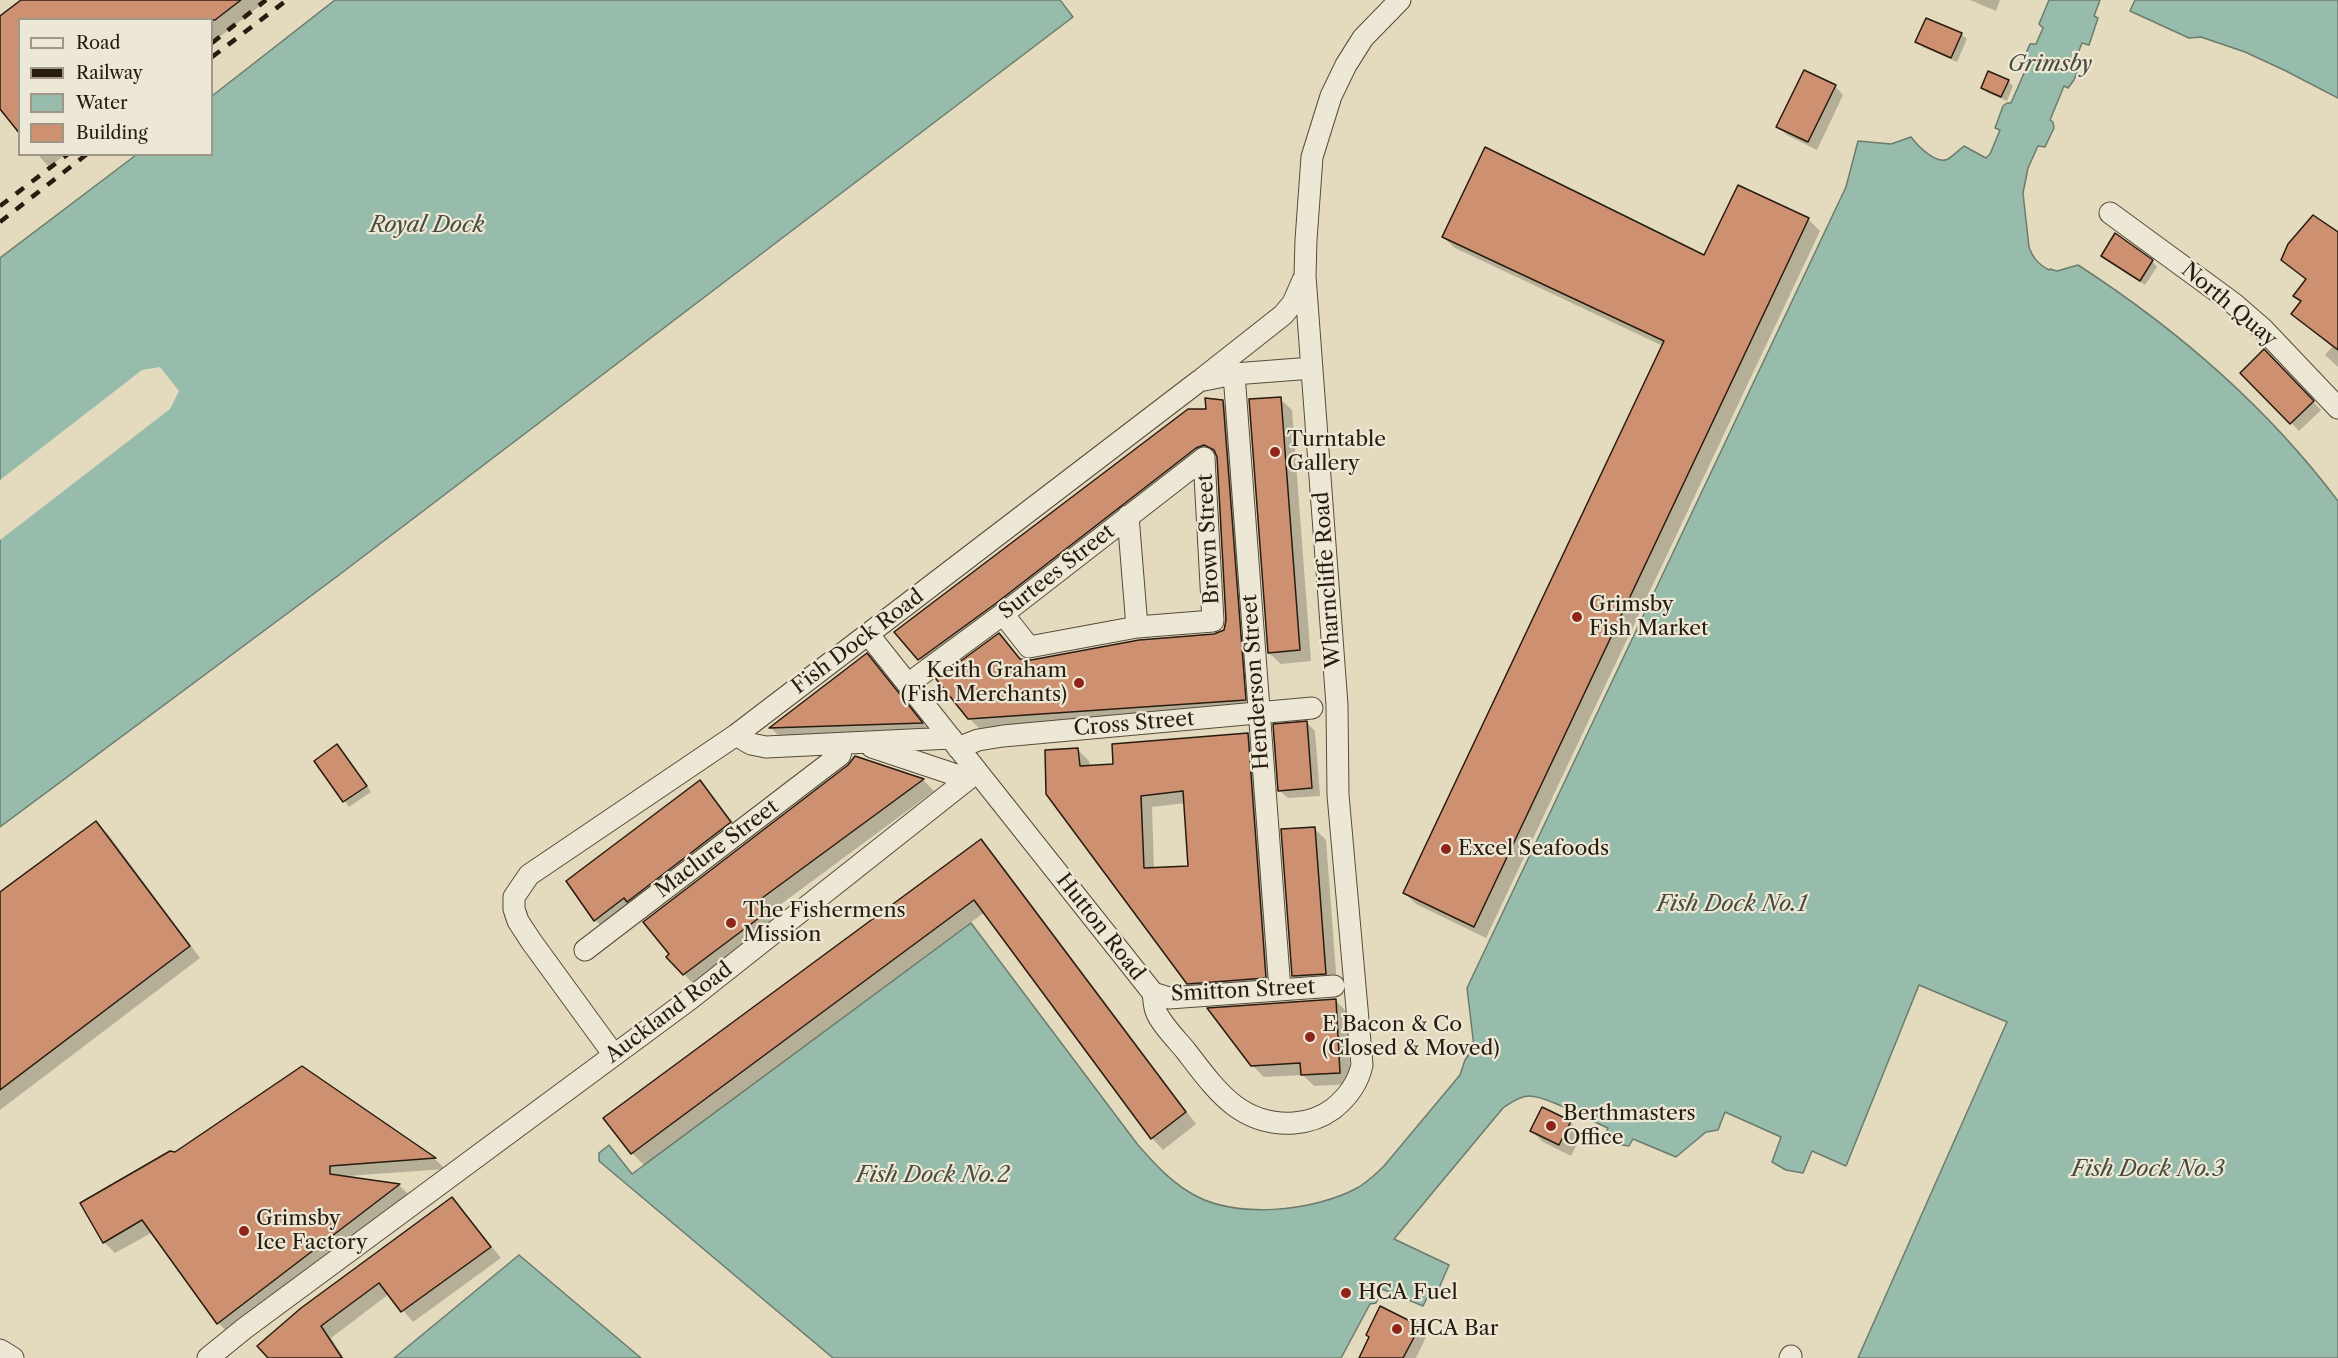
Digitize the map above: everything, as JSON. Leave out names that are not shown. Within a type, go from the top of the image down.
[{"type":"street","name":"Wharncliffe Road","points":[[1359,1077],[1362,1065],[1338,795],[1337,705],[1305,276],[1309,180],[1319,130],[1331,96],[1346,65],[1364,38],[1400,0]]},
{"type":"street","name":"North Quay","points":[[2110,213],[2233,303],[2263,329],[2338,408]]},
{"type":"street","name":"Fish Dock Road","points":[[614,1055],[518,921],[514,909],[514,897],[529,875],[736,735],[1199,381],[1283,315],[1293,303],[1305,276]]},
{"type":"street","name":"Fish Dock Road","points":[[1199,381],[1234,375],[1312,368]]},
{"type":"street","name":"Henderson Street","points":[[1234,375],[1280,990]]},
{"type":"street","name":"Surtees Street","points":[[908,684],[1003,614],[1204,458]]},
{"type":"street","name":"Brown Street","points":[[1137,627],[1213,621],[1204,458]]},
{"type":"street","points":[[1003,614],[1029,647],[1137,627],[1128,516]]},
{"type":"street","name":"Hutton Road","points":[[868,634],[954,743],[973,775],[1153,993],[1156,1013],[1216,1090],[1231,1104],[1265,1121],[1283,1123],[1314,1119],[1327,1113],[1341,1102],[1352,1091],[1359,1077]]},
{"type":"street","name":"Cross Street","points":[[736,735],[751,744],[766,747],[954,743],[1003,736],[1312,708]]},
{"type":"street","name":"Cross Street","points":[[852,744],[973,775]]},
{"type":"street","name":"Maclure Street","points":[[585,950],[852,744]]},
{"type":"street","name":"Auckland Road","points":[[208,1358],[245,1328],[690,999],[973,775]]},
{"type":"street","name":"Smitton Street","points":[[1153,993],[1169,998],[1334,986]]},
{"type":"street","points":[[0,1350],[13,1358]]},
{"type":"water","name":"Royal Dock","points":[[335,0],[1060,0],[1073,17],[335,578],[0,827],[0,258],[135,156],[213,156],[213,95]]},
{"type":"water","points":[[2049,0],[2100,0],[2094,16],[2098,18],[2089,45],[2082,43],[2075,61],[2080,64],[2074,80],[2068,88],[2064,86],[2050,120],[2054,128],[2045,147],[2038,146],[2028,168],[2023,193],[2029,247],[2032,254],[2049,270],[2057,271],[2078,265],[2185,343],[2251,402],[2311,466],[2338,501],[2338,1358],[1858,1358],[2007,1022],[1919,985],[1846,1166],[1812,1151],[1803,1173],[1786,1170],[1772,1162],[1781,1137],[1725,1112],[1718,1130],[1706,1132],[1676,1157],[1633,1139],[1629,1146],[1602,1142],[1608,1128],[1537,1097],[1526,1096],[1509,1104],[1503,1108],[1394,1239],[1449,1265],[1436,1295],[1430,1292],[1423,1306],[1382,1289],[1376,1303],[1370,1304],[1341,1358],[833,1358],[599,1161],[599,1153],[609,1145],[632,1174],[971,923],[1138,1145],[1168,1176],[1189,1192],[1207,1201],[1228,1207],[1274,1209],[1297,1207],[1341,1196],[1369,1180],[1384,1166],[1460,1075],[1465,1060],[1474,1047],[1467,988],[1846,187],[1858,141],[1891,144],[1911,137],[1928,154],[1938,159],[1948,159],[1964,146],[1986,158],[2000,130],[1995,128],[2003,106],[2011,103],[2025,71],[2023,60],[2030,44],[2036,44],[2043,28],[2039,24]]},
{"type":"water","points":[[2135,0],[2338,0],[2338,98],[2245,52],[2201,37],[2189,38],[2130,11]]},
{"type":"water","points":[[519,1255],[641,1358],[394,1358]]},
{"type":"pier","points":[[160,367],[179,391],[170,409],[0,540],[0,480],[142,370]]},
{"type":"building","points":[[21,0],[241,0],[215,20],[213,18],[18,18],[18,132],[0,109],[0,16]]},
{"type":"building","points":[[1926,18],[1962,33],[1951,58],[1915,42]]},
{"type":"building","points":[[1804,70],[1836,85],[1808,142],[1776,127]]},
{"type":"building","points":[[1988,71],[2009,80],[2001,97],[1981,88]]},
{"type":"building","name":"Grimsby Fish Market","points":[[1485,147],[1704,255],[1738,185],[1809,218],[1474,927],[1403,893],[1664,341],[1442,237]]},
{"type":"building","points":[[2313,215],[2338,232],[2338,350],[2291,314],[2301,301],[2293,296],[2306,279],[2281,260],[2288,244]]},
{"type":"building","points":[[2115,233],[2153,260],[2140,281],[2101,256]]},
{"type":"building","points":[[2264,349],[2314,401],[2290,424],[2240,373]]},
{"type":"building","points":[[1281,397],[1300,650],[1268,653],[1249,399]]},
{"type":"building","points":[[1205,398],[1223,400],[1246,700],[968,719],[936,679],[999,633],[1020,659],[1031,660],[1139,640],[1214,634],[1224,630],[1226,620],[1217,457],[1214,450],[1204,445],[1196,448],[995,604],[918,660],[894,632],[1188,409],[1206,409]]},
{"type":"building","points":[[867,653],[923,723],[769,728]]},
{"type":"building","points":[[1307,721],[1312,788],[1278,791],[1273,724]]},
{"type":"building","points":[[1248,733],[1266,978],[1187,984],[1046,794],[1045,750],[1078,748],[1080,766],[1113,764],[1112,744]],"holes":[[[1183,791],[1188,866],[1144,868],[1141,796]]]},
{"type":"building","points":[[337,744],[367,786],[343,802],[314,761]]},
{"type":"building","points":[[855,756],[924,779],[758,901],[767,912],[683,975],[666,957],[669,954],[643,922],[848,765]]},
{"type":"building","points":[[700,780],[731,822],[627,902],[624,898],[594,921],[566,881]]},
{"type":"building","points":[[96,821],[190,946],[0,1090],[0,892]]},
{"type":"building","points":[[1315,827],[1326,974],[1292,976],[1281,829]]},
{"type":"building","points":[[981,839],[1186,1112],[1151,1139],[974,900],[631,1154],[603,1118]]},
{"type":"building","points":[[1336,999],[1340,1073],[1301,1075],[1300,1063],[1251,1066],[1207,1008]]},
{"type":"building","name":"Grimsby Ice Factory","points":[[302,1066],[436,1158],[330,1166],[330,1174],[400,1184],[217,1324],[142,1220],[103,1243],[80,1203],[170,1151],[175,1152]]},
{"type":"building","name":"Berthmasters Office","points":[[1542,1107],[1571,1121],[1559,1145],[1530,1131]]},
{"type":"building","points":[[452,1197],[491,1247],[401,1312],[379,1283],[321,1326],[342,1358],[268,1358],[257,1346],[301,1308]]},
{"type":"building","points":[[1380,1306],[1420,1326],[1403,1358],[1359,1358],[1369,1337],[1366,1335]]},
{"type":"railway","points":[[213,42],[266,0]]},
{"type":"railway","points":[[213,56],[287,0]]},
{"type":"railway","points":[[0,206],[65,156]]},
{"type":"railway","points":[[0,222],[84,156]]},
{"type":"place","name":"Turntable Gallery","points":[[1275,452]]},
{"type":"place","name":"Grimsby Fish Market","points":[[1577,617]]},
{"type":"place","name":"Keith Graham (Fish Merchants)","points":[[1079,683]]},
{"type":"place","name":"Excel Seafoods","points":[[1446,849]]},
{"type":"place","name":"The Fishermens Mission","points":[[731,923]]},
{"type":"place","name":"E Bacon & Co (Closed & Moved)","points":[[1310,1037]]},
{"type":"place","name":"Berthmasters Office","points":[[1551,1126]]},
{"type":"place","name":"Grimsby Ice Factory","points":[[244,1231]]},
{"type":"place","name":"HCA Fuel","points":[[1346,1293]]},
{"type":"place","name":"HCA Bar","points":[[1397,1329]]},
{"type":"water label","name":"Grimsby","points":[[2050,65]]},
{"type":"water label","name":"Fish Dock No.1","points":[[1732,905]]},
{"type":"water label","name":"Fish Dock No.3","points":[[2148,1170]]},
{"type":"water label","name":"Fish Dock No.2","points":[[933,1176]]}]
